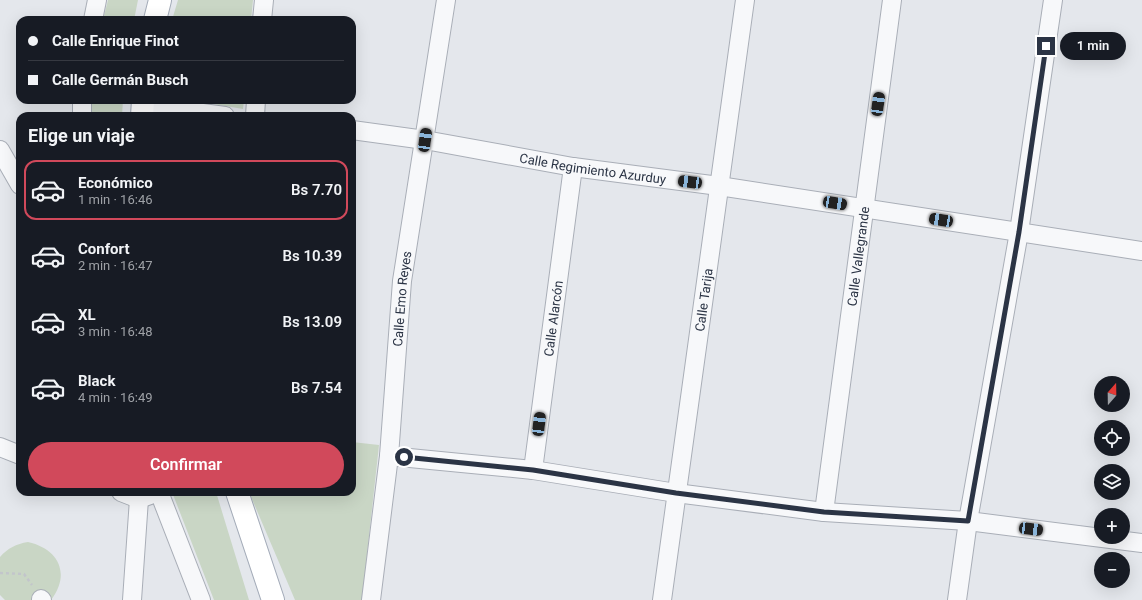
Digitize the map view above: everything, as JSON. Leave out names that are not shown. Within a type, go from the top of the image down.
[{"type":"main road","points":[[156,16],[160,0]]},
{"type":"main road","points":[[238,496],[273,600]]},
{"type":"street","points":[[94,16],[97,0]]},
{"type":"street","points":[[262,16],[264,0]]},
{"type":"street","name":"Calle Emo Reyes","points":[[372,600],[389,456],[402,281],[446,0]]},
{"type":"street","name":"Calle Tarija","points":[[662,600],[745,0]]},
{"type":"street","name":"Calle Vallegrande","points":[[824,512],[892,0]]},
{"type":"street","points":[[957,600],[968,521],[1019,232],[1053,0]]},
{"type":"street","points":[[142,107],[188,112]]},
{"type":"street","name":"Calle Regimiento Azurduy","points":[[356,131],[425,140],[573,167],[719,186],[1142,251]]},
{"type":"street","points":[[0,150],[16,178]]},
{"type":"street","name":"Calle Alarcón","points":[[533,470],[573,167]]},
{"type":"street","points":[[0,447],[16,453]]},
{"type":"street","points":[[389,456],[533,470],[676,493],[824,512],[968,521],[1142,542]]},
{"type":"street","points":[[131,496],[139,499],[147,496]]},
{"type":"street","points":[[160,496],[201,600]]},
{"type":"street","points":[[132,600],[139,499]]},
{"type":"path","points":[[0,573],[24,574],[41,600]]},
{"type":"green space","points":[[108,0],[138,0],[135,16],[104,16]]},
{"type":"green space","points":[[178,0],[253,0],[251,16],[173,16]]},
{"type":"green space","points":[[92,104],[123,104],[122,112],[92,112]]},
{"type":"green space","points":[[214,104],[244,104],[243,109]]},
{"type":"green space","points":[[356,442],[379,445],[362,600],[295,600],[251,496],[356,496]]},
{"type":"green space","points":[[174,496],[217,496],[249,600],[214,600]]},
{"type":"green space","points":[[28,542],[39,545],[47,550],[59,564],[61,572],[57,590],[51,600],[5,600],[0,595],[0,557],[12,547]]},
{"type":"route","points":[[404,457],[533,470],[676,493],[824,512],[968,521],[1019,232],[1046,46]]}]
